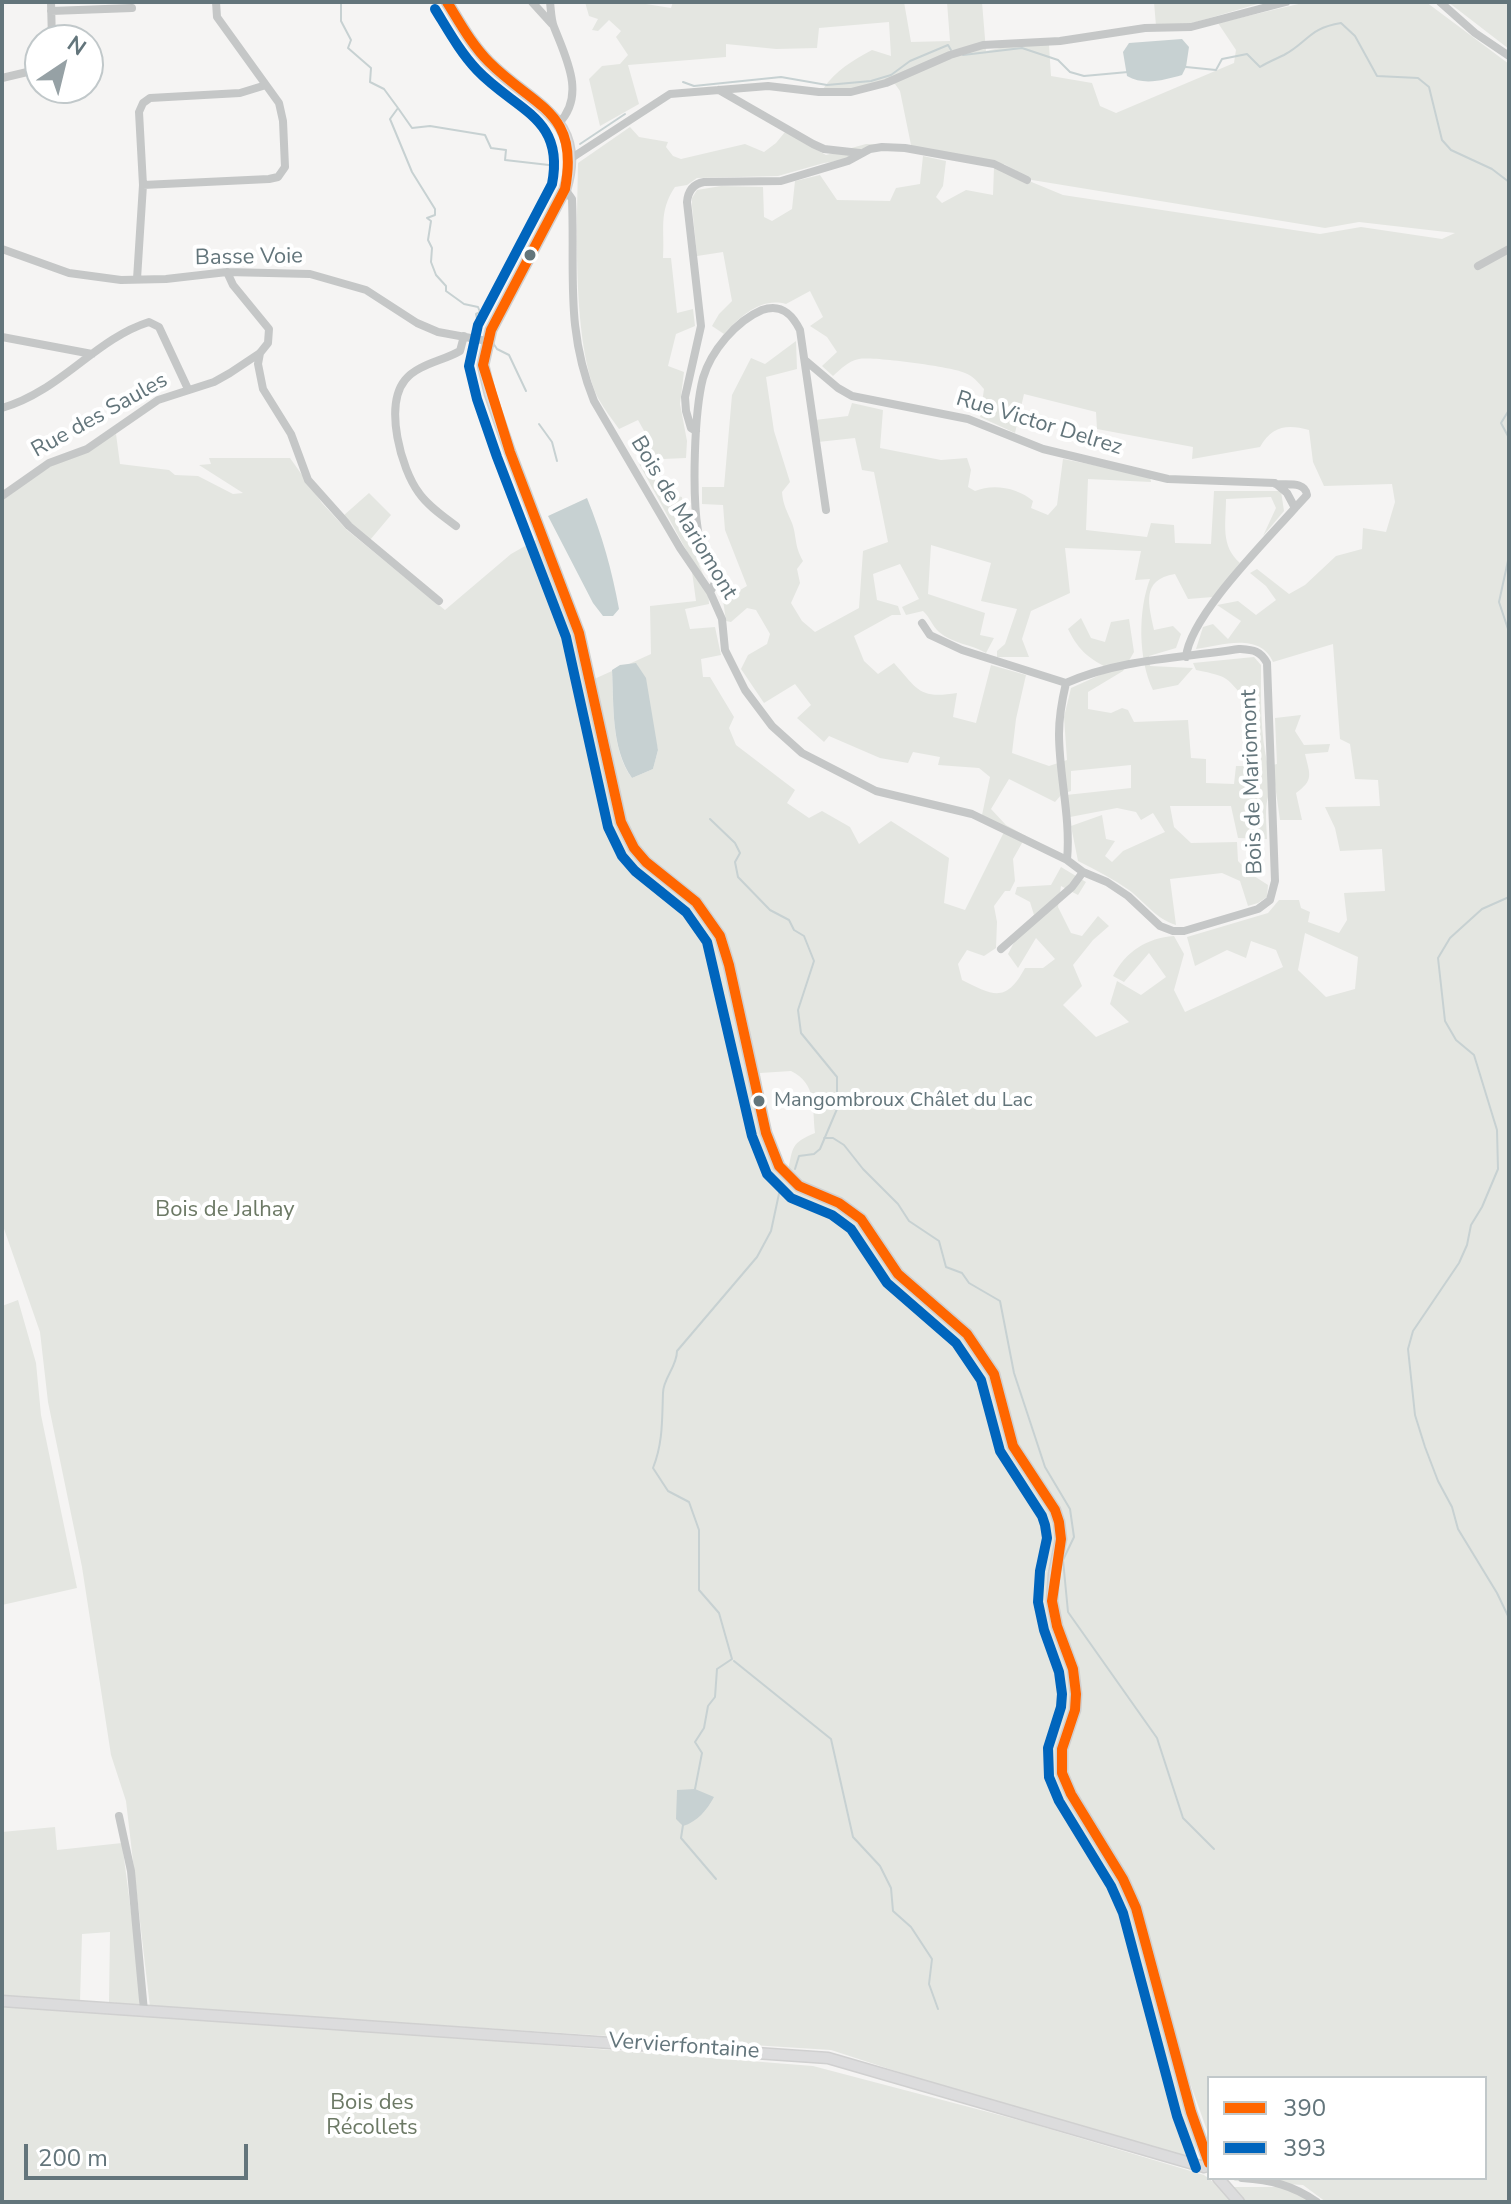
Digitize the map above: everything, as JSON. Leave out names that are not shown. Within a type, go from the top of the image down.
[{"type":"main road","points":[[447,2],[485,59],[546,108],[568,140],[570,159],[565,189],[489,336]]},
{"type":"main road","name":"Vervierfontaine","points":[[489,336],[483,365],[490,394],[579,633],[621,822],[634,848],[646,862],[696,902],[720,936],[766,1133],[776,1162],[787,1177],[799,1186],[839,1203],[856,1215],[898,1274],[974,1342],[997,1381],[1008,1432],[1017,1453],[1055,1510],[1061,1533],[1052,1601],[1057,1626],[1073,1669],[1076,1694],[1075,1710],[1062,1749],[1062,1773],[1123,1879],[1136,1908],[1191,2112],[1207,2158]]},
{"type":"main road","name":"Vervierfontaine","points":[[2,2001],[828,2058],[1204,2167],[1207,2165]]},
{"type":"main road","points":[[1220,2180],[1239,2202]]},
{"type":"street","points":[[143,185],[278,177],[285,167],[279,103],[217,17],[216,2]]},
{"type":"street","points":[[532,2],[559,37],[573,83],[569,111],[559,123]]},
{"type":"street","points":[[550,2],[552,24]]},
{"type":"street","points":[[570,159],[670,94],[768,86],[851,92],[886,83],[950,55],[983,45],[1060,41],[1145,28],[1191,27],[1286,2]]},
{"type":"street","points":[[1440,2],[1475,33],[1509,56]]},
{"type":"street","points":[[51,6],[132,8]]},
{"type":"street","points":[[2,78],[24,73]]},
{"type":"street","points":[[137,279],[143,185],[139,112],[143,103],[150,98],[240,93],[266,85]]},
{"type":"street","points":[[719,89],[824,149],[860,153]]},
{"type":"street","points":[[696,431],[691,428],[686,411],[687,382],[701,326],[688,225],[690,189],[704,182],[781,181],[848,161],[860,153],[882,147],[994,164],[1027,180]]},
{"type":"street","name":"Bois de Mariomont","points":[[565,189],[572,199],[573,323],[584,376],[602,415],[680,548],[710,592],[722,619],[725,650],[745,690],[772,726],[802,753],[876,791],[972,814],[1067,860],[1128,896],[1160,926],[1173,931],[1184,931],[1258,909],[1270,900],[1275,881],[1267,663],[1263,654],[1239,649],[1110,667],[1066,683]]},
{"type":"street","name":"Basse Voie","points":[[2,249],[80,275],[166,279],[227,272],[285,272],[338,280],[366,290],[417,323],[438,332],[489,336]]},
{"type":"street","points":[[1478,266],[1509,249]]},
{"type":"street","points":[[227,272],[233,285],[269,329],[268,343],[260,353],[258,364],[263,389],[291,434],[308,480],[349,526],[439,601]]},
{"type":"street","points":[[710,592],[715,583],[714,576],[698,532],[696,431],[703,378],[728,336],[759,311],[777,307],[790,314],[800,330],[826,510]]},
{"type":"street","points":[[2,408],[44,391],[92,354],[145,323],[154,323],[159,327],[188,389]]},
{"type":"street","points":[[456,526],[417,491],[404,462],[395,421],[398,393],[404,382],[414,371],[460,351],[464,336]]},
{"type":"street","points":[[2,337],[92,354]]},
{"type":"street","name":"Rue des Saules","points":[[2,496],[49,463],[87,449],[158,400],[214,382],[260,353]]},
{"type":"street","name":"Rue Victor Delrez","points":[[806,361],[852,396],[968,419],[1043,449],[1168,479],[1302,486],[1307,495],[1295,508]]},
{"type":"street","points":[[1186,657],[1187,645],[1201,620],[1295,508],[1287,493],[1275,483]]},
{"type":"street","points":[[922,623],[930,635],[962,650],[1066,683],[1059,713],[1059,732],[1069,838],[1067,860]]},
{"type":"street","points":[[1001,949],[1072,887],[1083,872]]},
{"type":"street","points":[[119,1816],[131,1871],[144,2011]]},
{"type":"street","points":[[1274,2180],[1297,2189],[1317,2202]]},
{"type":"green space","name":"Bois de Jalhay","points":[[585,2],[646,2],[671,8],[673,2],[904,2],[911,42],[950,41],[947,2],[982,2],[986,51],[1018,44],[1049,45],[1051,76],[1092,83],[1100,106],[1116,113],[1234,63],[1236,50],[1218,23],[1307,2],[1426,2],[1509,64],[1509,2202],[1326,2202],[1303,2185],[1235,2181],[1487,2180],[1487,2076],[1207,2076],[1207,2130],[1142,1949],[1197,2144],[1195,2153],[1187,2156],[945,2087],[831,2050],[150,2007],[126,1801],[111,1755],[82,1567],[48,1402],[40,1332],[2,1223],[2,500],[51,466],[116,434],[120,464],[169,470],[175,475],[198,476],[233,494],[243,493],[199,465],[211,464],[209,458],[290,458],[322,503],[347,530],[445,610],[511,554],[541,537],[592,680],[612,671],[615,727],[625,767],[632,778],[653,769],[658,750],[637,664],[629,664],[651,654],[650,606],[696,601],[690,557],[637,460],[652,445],[638,420],[619,429],[598,398],[590,375],[578,283],[578,163],[630,127],[639,137],[668,142],[666,147],[673,156],[681,159],[745,144],[764,152],[785,132],[826,155],[866,144],[911,145],[900,91],[895,84],[849,92],[823,89],[839,71],[872,50],[891,56],[889,22],[819,28],[817,48],[776,49],[726,44],[726,57],[628,65],[639,104],[600,126],[589,79],[602,66],[620,64],[628,55],[616,37],[621,31],[609,20],[598,31],[592,30],[598,19],[589,16]],"holes":[[[874,149],[918,152],[994,167],[993,195],[966,190],[942,203],[936,197],[943,186],[946,161],[923,156],[920,184],[896,188],[890,201],[837,200],[820,175],[795,181],[792,209],[772,221],[764,217],[763,187],[721,186],[697,190],[692,198],[697,256],[723,252],[732,301],[712,326],[724,334],[744,315],[760,306],[786,304],[810,291],[823,317],[810,326],[827,337],[837,352],[822,366],[833,376],[851,362],[867,358],[958,371],[970,376],[984,389],[980,417],[1015,433],[1024,394],[1096,412],[1097,429],[1193,447],[1192,459],[1260,447],[1281,428],[1301,428],[1309,430],[1313,462],[1324,486],[1392,484],[1395,502],[1386,532],[1363,528],[1362,549],[1336,556],[1305,585],[1289,594],[1257,569],[1250,573],[1266,586],[1276,600],[1256,615],[1238,601],[1217,605],[1241,621],[1228,639],[1213,624],[1203,627],[1196,649],[1228,643],[1250,644],[1267,653],[1273,662],[1333,644],[1340,739],[1350,744],[1355,779],[1378,780],[1380,806],[1325,807],[1335,828],[1340,851],[1382,849],[1385,891],[1344,893],[1347,920],[1339,933],[1308,922],[1310,912],[1301,908],[1299,900],[1279,900],[1268,913],[1187,937],[1195,966],[1227,950],[1246,958],[1251,941],[1276,950],[1283,967],[1185,1012],[1174,990],[1184,954],[1174,936],[1138,947],[1124,959],[1113,976],[1124,982],[1149,953],[1166,977],[1141,995],[1117,981],[1110,1004],[1129,1022],[1096,1037],[1063,1005],[1082,986],[1073,965],[1109,926],[1098,916],[1082,936],[1071,933],[1058,907],[1061,886],[1078,895],[1086,882],[1061,867],[1051,885],[1017,887],[1015,894],[1030,902],[1034,915],[1023,925],[1008,954],[1018,968],[1036,938],[1055,959],[1043,968],[1025,968],[1012,987],[998,993],[962,980],[958,964],[967,950],[984,956],[996,948],[994,906],[1005,891],[1010,891],[1015,881],[1013,859],[1026,836],[1006,825],[991,809],[1009,779],[1055,802],[1062,794],[1071,791],[1071,771],[1131,765],[1131,788],[1066,795],[1070,817],[1117,808],[1136,812],[1141,820],[1153,813],[1165,832],[1123,851],[1112,862],[1105,856],[1115,841],[1106,839],[1102,815],[1071,826],[1078,861],[1129,890],[1169,922],[1176,925],[1170,879],[1222,873],[1240,881],[1248,906],[1267,897],[1268,885],[1238,861],[1237,842],[1191,843],[1174,827],[1170,806],[1231,806],[1238,838],[1267,839],[1268,796],[1275,785],[1280,820],[1302,820],[1296,793],[1306,784],[1309,776],[1305,754],[1328,752],[1330,744],[1304,745],[1295,731],[1301,715],[1275,718],[1277,764],[1268,766],[1262,729],[1261,665],[1254,657],[1193,663],[1196,670],[1226,679],[1248,702],[1246,734],[1252,739],[1250,766],[1236,766],[1234,784],[1206,783],[1206,759],[1191,758],[1188,720],[1134,722],[1128,710],[1122,708],[1111,713],[1088,709],[1088,692],[1123,671],[1134,652],[1129,619],[1111,622],[1105,642],[1091,638],[1081,618],[1068,629],[1086,654],[1111,670],[1071,688],[1064,717],[1067,760],[1049,766],[1012,753],[1026,675],[991,665],[976,723],[953,717],[957,693],[934,695],[920,690],[894,663],[878,674],[864,661],[854,636],[892,615],[901,615],[898,606],[877,600],[873,574],[900,564],[919,599],[902,607],[906,615],[923,611],[944,636],[986,653],[994,638],[980,635],[985,613],[928,594],[931,545],[991,563],[981,601],[1017,609],[997,657],[1029,657],[1022,639],[1031,611],[1070,593],[1065,548],[1141,551],[1135,580],[1150,579],[1143,605],[1141,634],[1148,678],[1153,690],[1178,685],[1193,668],[1150,666],[1149,656],[1176,648],[1181,634],[1173,626],[1154,630],[1149,603],[1152,588],[1164,577],[1175,574],[1188,599],[1213,597],[1240,563],[1227,542],[1226,499],[1271,497],[1276,508],[1263,536],[1284,511],[1281,491],[1214,491],[1211,544],[1175,543],[1174,525],[1151,523],[1147,537],[1086,530],[1088,479],[1151,482],[1150,476],[1063,459],[1057,505],[1048,515],[1031,508],[1033,501],[1013,490],[990,487],[975,491],[968,487],[971,470],[967,458],[941,460],[880,448],[883,410],[852,403],[848,416],[815,420],[818,442],[855,438],[862,470],[874,472],[888,542],[863,551],[859,608],[815,632],[802,621],[791,603],[800,583],[797,569],[803,561],[783,501],[782,492],[790,482],[774,431],[766,377],[797,369],[796,341],[765,364],[751,358],[732,395],[724,487],[702,487],[702,504],[723,505],[725,530],[747,586],[723,600],[726,621],[731,622],[747,608],[756,610],[770,634],[767,644],[748,655],[741,669],[764,703],[795,684],[811,705],[797,718],[824,742],[829,736],[880,758],[908,763],[913,752],[940,757],[938,765],[979,768],[990,777],[982,815],[1006,828],[965,910],[944,903],[949,858],[891,821],[859,844],[850,827],[822,811],[809,818],[787,803],[795,790],[736,745],[729,728],[734,717],[710,677],[703,677],[701,659],[721,655],[715,627],[690,629],[685,609],[709,604],[708,587],[693,549],[682,497],[662,495],[652,473],[663,459],[686,458],[687,441],[680,404],[684,372],[668,366],[676,334],[695,326],[693,309],[677,313],[671,258],[663,258],[666,205],[675,187],[687,185],[697,178],[778,176],[824,163],[854,159]],[[1004,164],[1032,180],[1325,228],[1359,222],[1455,233],[1442,239],[1361,227],[1320,234],[1063,195],[1005,171]],[[1305,933],[1358,957],[1355,989],[1326,997],[1298,970]],[[791,1071],[809,1089],[815,1133],[794,1147],[788,1171],[772,1137],[760,1073]]]},
{"type":"green space","points":[[1154,2],[1264,2],[1193,23],[1156,26]]},
{"type":"green space","points":[[1448,2],[1509,2],[1509,49]]},
{"type":"green space","points":[[369,493],[391,515],[370,540],[343,516]]},
{"type":"green space","points":[[18,1300],[36,1363],[41,1415],[77,1588],[2,1605],[2,1306]]},
{"type":"green space","points":[[55,1827],[57,1850],[122,1843],[140,1981],[139,2006],[109,2002],[110,1932],[82,1934],[80,2001],[2,1995],[2,1832]]},
{"type":"green space","name":"Bois des Récollets","points":[[2,2007],[343,2029],[813,2066],[1026,2122],[1204,2175],[1233,2202],[2,2202]]},
{"type":"green space","points":[[1233,2187],[1286,2187],[1313,2202],[1247,2202]]},
{"type":"shaded area","points":[[1182,39],[1189,47],[1182,75],[1147,81],[1127,76],[1123,52],[1129,43]]},
{"type":"shaded area","points":[[587,498],[613,580],[619,609],[613,616],[603,616],[593,603],[548,516]]},
{"type":"shaded area","points":[[636,663],[646,678],[658,750],[653,769],[632,778],[617,740],[612,670],[620,665]]},
{"type":"shaded area","points":[[695,1789],[714,1797],[701,1815],[683,1826],[676,1819],[677,1790]]},
{"type":"waterway","points":[[341,2],[341,21],[351,40],[348,48],[371,68],[370,82],[384,89],[398,108],[390,119],[412,172],[435,209],[435,215],[427,218],[431,221],[428,240],[436,275],[446,286],[446,291],[464,304],[478,307],[480,312],[476,314],[480,332]]},
{"type":"waterway","points":[[1186,67],[1216,70],[1222,59],[1247,54],[1260,67],[1292,50],[1322,28],[1341,23],[1355,36],[1377,76],[1418,78],[1429,87],[1442,140],[1451,150],[1492,169],[1509,182]]},
{"type":"waterway","points":[[683,82],[694,86],[781,77],[827,85],[871,81],[891,75],[910,61],[948,45],[951,50]]},
{"type":"waterway","points":[[963,55],[1022,48],[1058,60],[1070,72],[1084,76],[1128,72]]},
{"type":"waterway","points":[[398,108],[412,128],[430,126],[485,135],[491,148],[506,150],[505,160],[549,165]]},
{"type":"waterway","points":[[580,144],[625,114]]},
{"type":"waterway","points":[[493,343],[509,355],[526,391]]},
{"type":"waterway","points":[[1509,410],[1501,423],[1509,438]]},
{"type":"waterway","points":[[539,424],[552,442],[557,461]]},
{"type":"waterway","points":[[1509,556],[1499,602],[1509,632]]},
{"type":"waterway","points":[[710,819],[735,843],[740,853],[735,862],[738,877],[770,910],[789,920],[794,930],[804,936],[814,961],[798,1010],[801,1033],[837,1077],[837,1109],[820,1149],[814,1154],[799,1156],[795,1169]]},
{"type":"waterway","points":[[1509,897],[1482,909],[1450,938],[1438,958],[1445,1021],[1456,1040],[1474,1055],[1497,1130],[1498,1169],[1471,1225],[1459,1263],[1413,1331],[1408,1349],[1415,1415],[1425,1447],[1452,1507],[1458,1529],[1509,1618]]},
{"type":"waterway","points":[[824,1138],[833,1138],[844,1145],[898,1204],[909,1221],[939,1241],[946,1267],[962,1273],[969,1283],[1000,1301],[1014,1373],[1045,1467],[1070,1509],[1074,1537],[1063,1560],[1068,1612],[1157,1738],[1183,1818],[1214,1849]]},
{"type":"waterway","points":[[695,1789],[702,1753],[695,1742],[704,1728],[708,1706],[715,1697],[717,1669],[732,1659],[719,1613],[699,1590],[699,1530],[689,1502],[668,1491],[653,1468],[660,1440],[664,1388],[677,1351],[757,1257],[771,1231],[780,1189]]},
{"type":"waterway","points":[[734,1661],[831,1739],[853,1837],[880,1866],[891,1888],[893,1911],[911,1927],[932,1959],[929,1984],[938,2009]]},
{"type":"waterway","points":[[683,1825],[681,1838],[716,1879]]},
{"type":"transit line","name":"390","points":[[447,2],[483,55],[550,114],[560,127],[566,143],[568,163],[565,189],[491,330],[483,365],[510,452],[579,633],[621,822],[634,848],[646,862],[696,902],[720,936],[766,1133],[779,1166],[799,1186],[839,1203],[861,1219],[898,1274],[967,1334],[994,1374],[1013,1446],[1055,1510],[1061,1539],[1052,1601],[1057,1626],[1073,1669],[1076,1694],[1075,1710],[1062,1749],[1062,1773],[1071,1794],[1123,1879],[1136,1908],[1191,2112],[1207,2157]]},
{"type":"transit line","name":"393","points":[[435,9],[454,41],[477,70],[534,117],[551,144],[554,162],[552,184],[478,325],[469,366],[497,457],[566,637],[608,827],[622,856],[635,871],[686,912],[707,942],[752,1136],[767,1174],[791,1198],[832,1215],[851,1229],[887,1283],[956,1343],[981,1380],[1000,1451],[1042,1516],[1047,1538],[1038,1602],[1059,1672],[1062,1694],[1048,1748],[1049,1777],[1059,1801],[1111,1886],[1123,1913],[1177,2116],[1196,2168]]},
{"type":"place","name":"Mangombroux Châlet du Lac","points":[[759,1101]]}]
